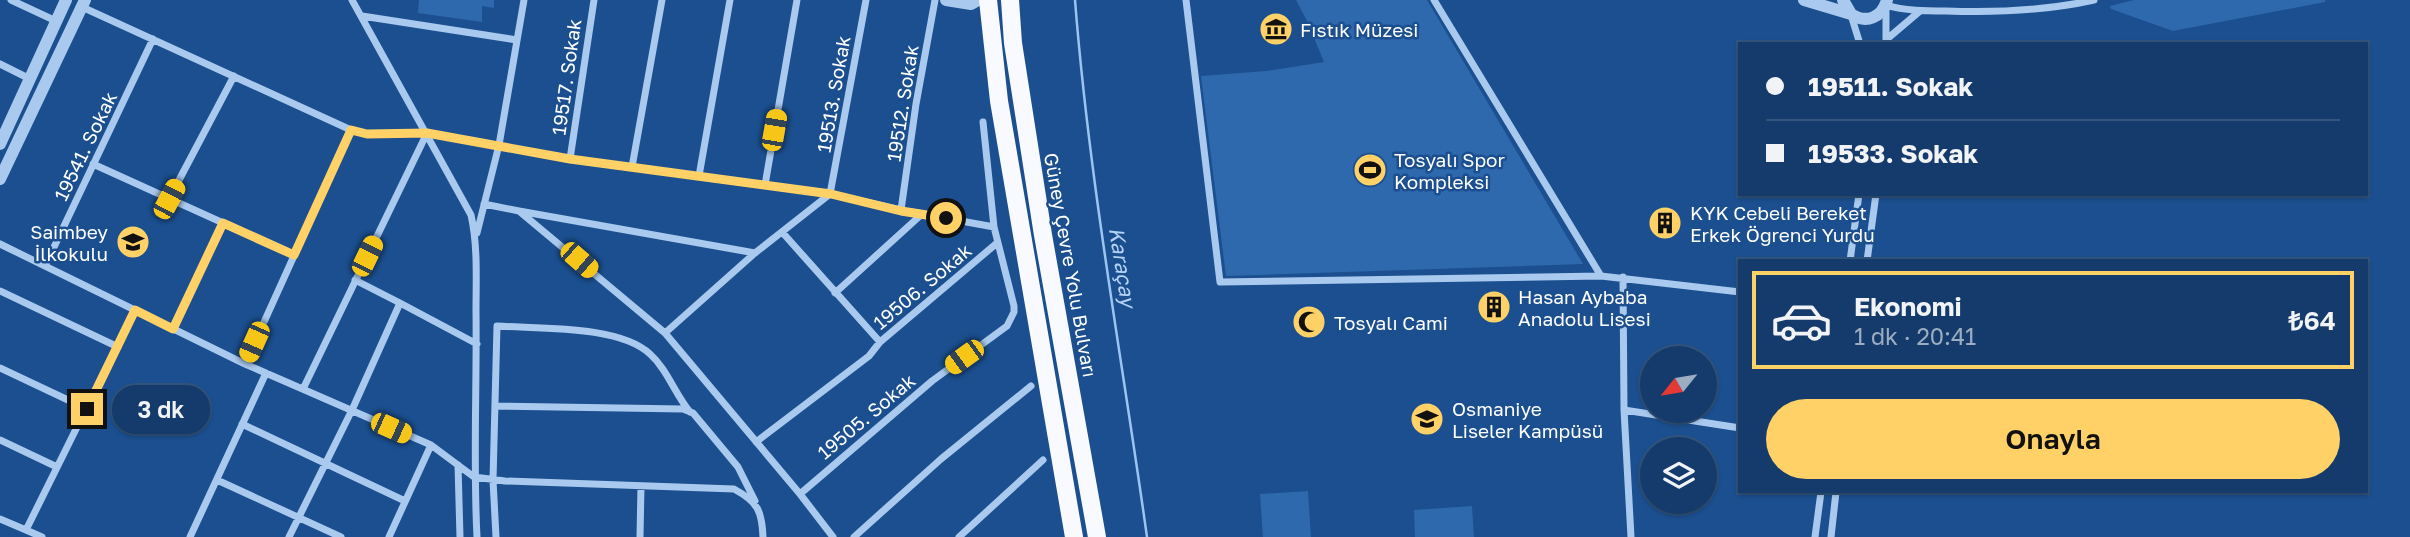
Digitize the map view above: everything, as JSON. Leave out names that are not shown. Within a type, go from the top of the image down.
[{"type":"highway","points":[[988,0],[999,101],[1074,537]]},
{"type":"highway","name":"Güney Çevre Yolu Bulvarı","points":[[1010,0],[1013,43],[1042,235],[1097,537]]},
{"type":"street","points":[[11,0],[55,21]]},
{"type":"street","points":[[0,144],[66,0]]},
{"type":"street","points":[[352,0],[471,215],[475,241],[477,344],[474,477],[477,537]]},
{"type":"street","points":[[475,241],[499,145],[524,0]]},
{"type":"street","name":"19517. Sokak","points":[[570,159],[594,0]]},
{"type":"street","points":[[632,167],[662,0]]},
{"type":"street","points":[[699,176],[730,0]]},
{"type":"street","points":[[765,185],[797,0]]},
{"type":"street","name":"19513. Sokak","points":[[831,194],[866,0]]},
{"type":"street","name":"19512. Sokak","points":[[901,211],[916,104],[935,0]]},
{"type":"street","points":[[946,0],[971,4],[978,0]]},
{"type":"street","points":[[1186,0],[1220,282],[1601,276],[1738,292]]},
{"type":"street","points":[[1434,0],[1601,276]]},
{"type":"street","points":[[1804,0],[1857,18],[1871,19],[1877,16],[1887,2]]},
{"type":"street","points":[[1843,0],[1851,14],[1859,42]]},
{"type":"street","points":[[1887,2],[1920,10],[2005,13],[2044,10],[2094,0]]},
{"type":"street","points":[[1886,42],[1887,2]]},
{"type":"street","points":[[0,179],[83,4],[351,130],[367,134],[427,133],[570,159],[831,194],[901,211],[994,227]]},
{"type":"street","points":[[1886,42],[1920,10]]},
{"type":"street","points":[[362,16],[517,40]]},
{"type":"street","name":"19541. Sokak","points":[[45,266],[153,39]]},
{"type":"street","points":[[0,64],[30,79]]},
{"type":"street","points":[[169,199],[234,76]]},
{"type":"street","name":"19505. Sokak","points":[[800,494],[932,381],[1007,326],[1014,312],[994,227],[983,122]]},
{"type":"street","points":[[245,363],[351,130]]},
{"type":"street","points":[[303,389],[427,133]]},
{"type":"street","points":[[93,164],[294,255]]},
{"type":"street","points":[[664,334],[755,253],[831,194]]},
{"type":"street","points":[[1850,259],[1859,196]]},
{"type":"street","points":[[1867,259],[1876,196]]},
{"type":"street","points":[[471,215],[482,208],[519,211],[755,253]]},
{"type":"street","points":[[519,211],[664,334],[757,442],[833,537]]},
{"type":"street","points":[[835,293],[922,214]]},
{"type":"street","points":[[173,329],[223,223]]},
{"type":"street","points":[[782,232],[880,342]]},
{"type":"street","name":"19506. Sokak","points":[[757,442],[869,356],[880,342],[997,243]]},
{"type":"street","points":[[0,244],[266,373],[431,445],[474,477],[493,480],[734,489],[747,496],[762,514]]},
{"type":"street","points":[[1623,278],[1624,410],[1631,537]]},
{"type":"street","points":[[355,280],[477,344]]},
{"type":"street","points":[[0,291],[118,347]]},
{"type":"street","points":[[289,537],[352,410],[400,303]]},
{"type":"street","points":[[26,530],[135,310]]},
{"type":"street","points":[[496,537],[493,480],[497,326],[609,334],[628,340],[650,353],[690,412],[713,435],[738,467],[762,514],[764,537]]},
{"type":"street","points":[[0,368],[87,409]]},
{"type":"street","points":[[193,536],[266,373]]},
{"type":"street","points":[[853,537],[941,459],[1031,386]]},
{"type":"street","points":[[495,405],[683,409],[690,412]]},
{"type":"street","points":[[1624,410],[1738,428]]},
{"type":"street","points":[[242,424],[405,501]]},
{"type":"street","points":[[0,440],[57,467]]},
{"type":"street","points":[[389,537],[431,445]]},
{"type":"street","points":[[959,537],[1043,460]]},
{"type":"street","points":[[458,465],[460,537]]},
{"type":"street","points":[[217,480],[341,537]]},
{"type":"street","points":[[640,537],[641,486]]},
{"type":"street","points":[[1815,537],[1821,493]]},
{"type":"street","points":[[1830,537],[1836,493]]},
{"type":"street","points":[[0,519],[42,537]]},
{"type":"shaded area","points":[[419,0],[494,0],[494,8],[482,6],[482,22],[418,13]]},
{"type":"shaded area","name":"Tosyalı Spor Kompleksi","points":[[1296,0],[1427,0],[1583,264],[1226,276],[1201,76],[1266,71],[1324,62]]},
{"type":"shaded area","points":[[2134,0],[2325,2],[2173,31],[2111,9],[2110,6]]},
{"type":"shaded area","points":[[1308,491],[1311,537],[1263,537],[1260,494]]},
{"type":"shaded area","points":[[1472,506],[1474,537],[1415,537],[1414,510]]},
{"type":"waterway","name":"Karaçay","points":[[1075,0],[1097,202],[1147,537]]},
{"type":"place","name":"Fıstık Müzesi","points":[[1276,29]]},
{"type":"place","name":"Tosyalı Spor Kompleksi","points":[[1370,170]]},
{"type":"place","name":"KYK Cebeli Bereket Erkek Öğrenci Yurdu","points":[[1665,223]]},
{"type":"place","name":"Saimbey İlkokulu","points":[[133,242]]},
{"type":"place","name":"Hasan Aybaba Anadolu Lisesi","points":[[1494,307]]},
{"type":"place","name":"Tosyalı Cami","points":[[1309,322]]},
{"type":"place","name":"Osmaniye Liseler Kampüsü","points":[[1427,419]]},
{"type":"route","points":[[87,409],[135,310],[173,329],[223,223],[294,255],[351,130],[367,134],[427,133],[570,159],[831,194],[901,211],[946,218]]}]
